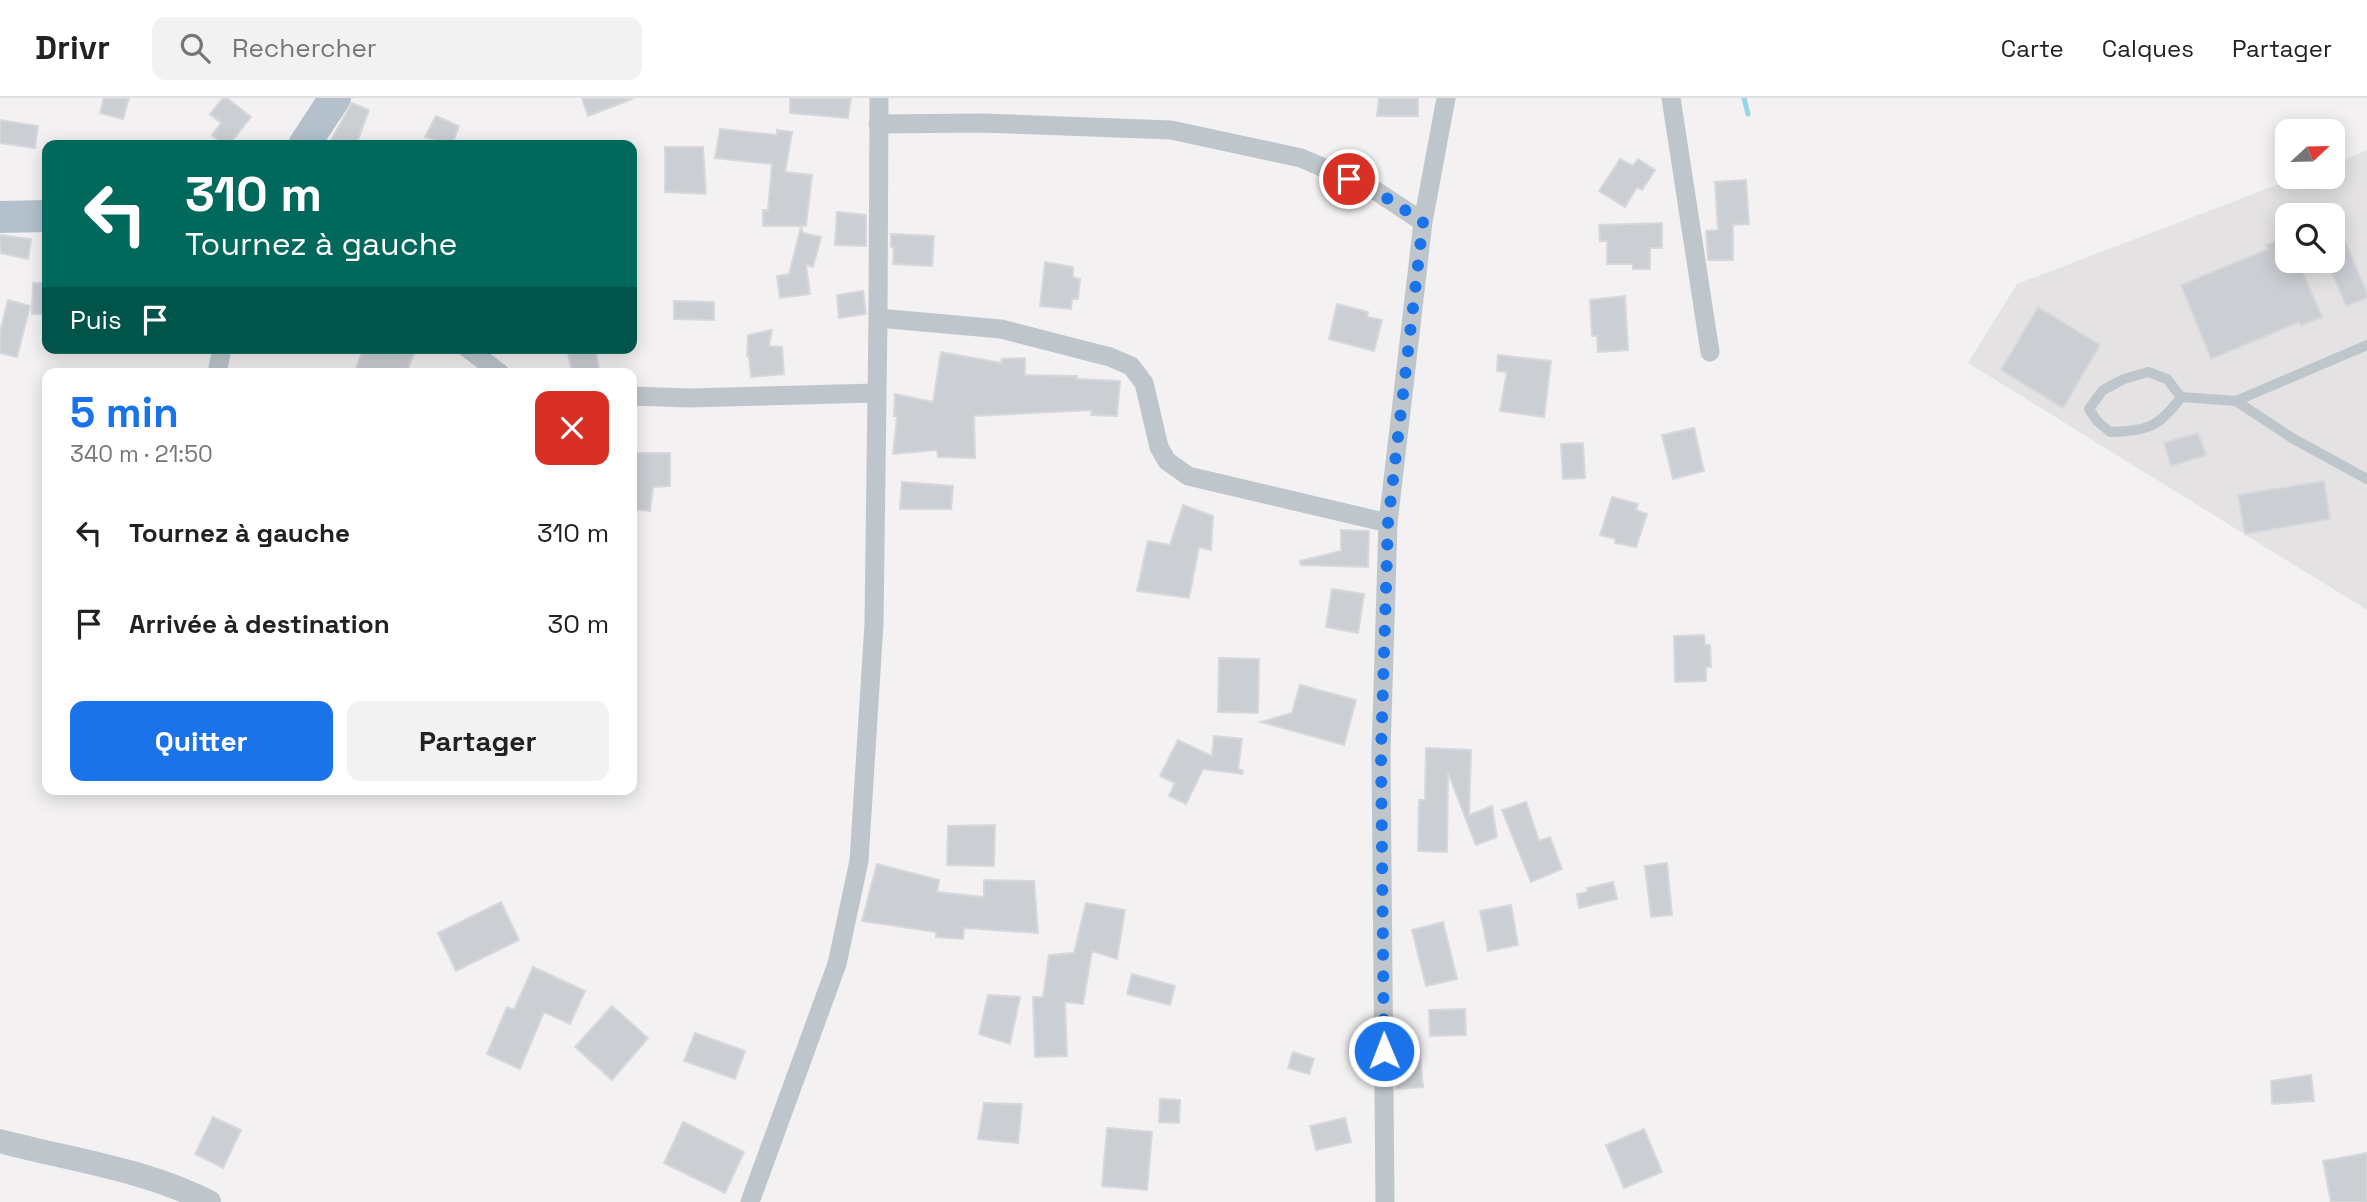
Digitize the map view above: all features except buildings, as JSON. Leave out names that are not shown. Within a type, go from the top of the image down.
[{"type":"main road","points":[[307,140],[335,98]]},
{"type":"main road","points":[[0,217],[42,216]]},
{"type":"street","points":[[750,1202],[837,964],[859,861],[874,624],[879,98]]},
{"type":"street","points":[[1385,1202],[1381,752],[1388,523],[1423,222],[1446,98]]},
{"type":"street","points":[[1671,98],[1710,352]]},
{"type":"street","points":[[878,124],[982,124],[1171,130],[1301,158],[1373,189],[1423,222]]},
{"type":"street","points":[[878,317],[1001,329],[1110,357],[1131,366],[1144,383],[1159,447],[1167,461],[1188,475],[1388,523]]},
{"type":"street","points":[[475,354],[493,368]]},
{"type":"street","points":[[637,396],[689,398],[876,393]]},
{"type":"street","points":[[0,1141],[119,1168],[180,1187],[209,1202]]},
{"type":"lane","points":[[2181,397],[2166,419],[2141,430],[2110,432],[2097,421],[2089,409],[2103,390],[2124,379],[2148,372],[2166,379],[2181,397],[2236,401],[2367,345]]},
{"type":"lane","points":[[2236,401],[2292,438],[2367,479]]},
{"type":"shaded area","points":[[2367,150],[2367,610],[1968,363],[2017,284],[2275,186],[2275,189],[2345,189],[2345,159]]},
{"type":"waterway","points":[[1744,98],[1748,114]]},
{"type":"route","points":[[1349,179],[1373,189],[1423,222],[1388,523],[1381,752],[1384,1051]]}]
